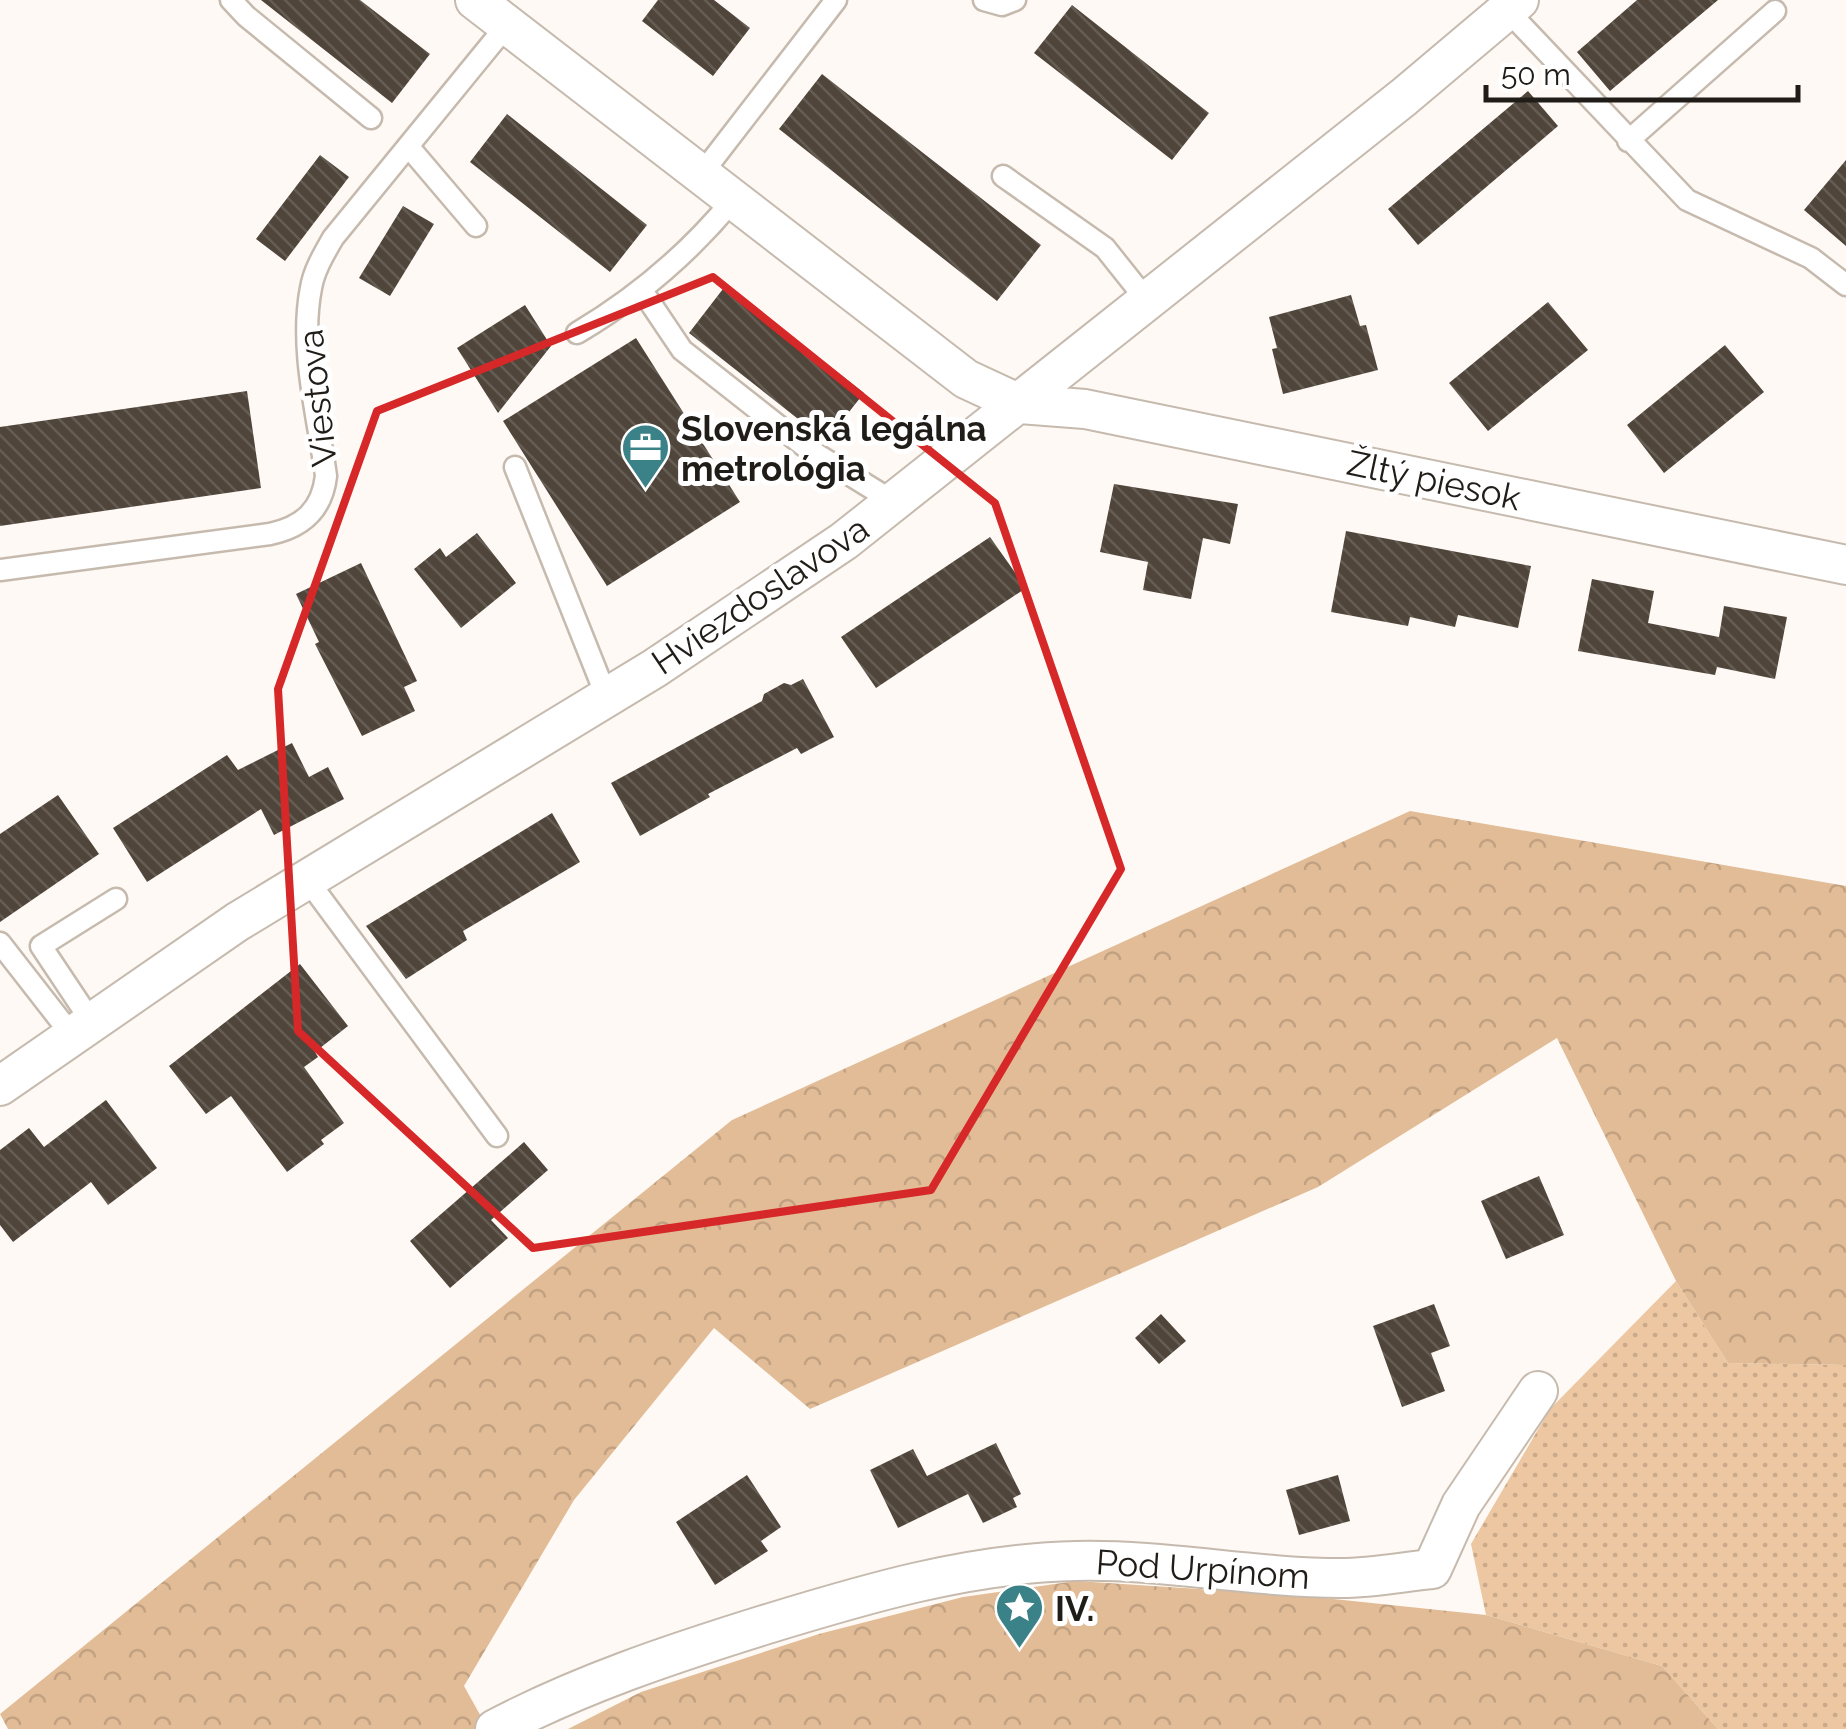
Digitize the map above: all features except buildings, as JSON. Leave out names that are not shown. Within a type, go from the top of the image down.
[{"type":"street","points":[[475,0],[966,379],[1020,404]]},
{"type":"street","name":"Hviezdoslavova","points":[[0,1086],[306,878],[606,698],[844,541],[1148,302],[1513,5]]},
{"type":"street","name":"Žltý piesok","points":[[1020,404],[1085,408],[1846,565]]},
{"type":"street","name":"Pod Urpínom","points":[[495,1729],[590,1683],[654,1660],[834,1604],[976,1570],[1074,1560],[1342,1578],[1432,1569],[1461,1504],[1538,1392]]},
{"type":"lane","points":[[231,0],[371,118]]},
{"type":"lane","points":[[700,176],[836,0]]},
{"type":"lane","points":[[984,0],[1002,5],[1016,0]]},
{"type":"lane","points":[[1513,5],[1628,141],[1686,200],[1811,258],[1846,285]]},
{"type":"lane","points":[[1628,141],[1774,12]]},
{"type":"lane","name":"Viestova","points":[[0,570],[270,534],[302,523],[316,510],[326,476],[308,343],[311,287],[333,238],[507,25]]},
{"type":"lane","points":[[408,146],[476,226]]},
{"type":"lane","points":[[1003,176],[1105,248],[1148,302]]},
{"type":"lane","points":[[577,333],[616,310],[641,289],[700,238],[732,201]]},
{"type":"lane","points":[[641,289],[682,350],[808,449],[894,502]]},
{"type":"lane","points":[[515,466],[606,698]]},
{"type":"lane","points":[[306,878],[497,1136]]},
{"type":"lane","points":[[81,1028],[41,946],[116,899]]},
{"type":"lane","points":[[0,943],[81,1028]]},
{"type":"highlighted area","points":[[713,277],[995,503],[1121,869],[931,1190],[533,1248],[298,1031],[278,689],[377,411]]},
{"type":"shaded area","points":[[1676,1281],[1728,1363],[1846,1365],[1846,1729],[1718,1729],[1662,1666],[1486,1615],[1471,1544],[1550,1409]]},
{"type":"green space","points":[[1410,811],[1846,886],[1846,1365],[1728,1363],[1676,1281],[1557,1038],[1318,1187],[810,1409],[714,1328],[574,1500],[464,1686],[488,1729],[8,1729],[0,1714],[732,1120]]},
{"type":"green space","points":[[1076,1581],[1305,1596],[1486,1615],[1662,1666],[1718,1729],[568,1729],[641,1692],[819,1634],[963,1597]]},
{"type":"place","name":"Slovenská legálna metrológia","points":[[646,490]]},
{"type":"place","name":"IV.","points":[[1020,1650]]}]
